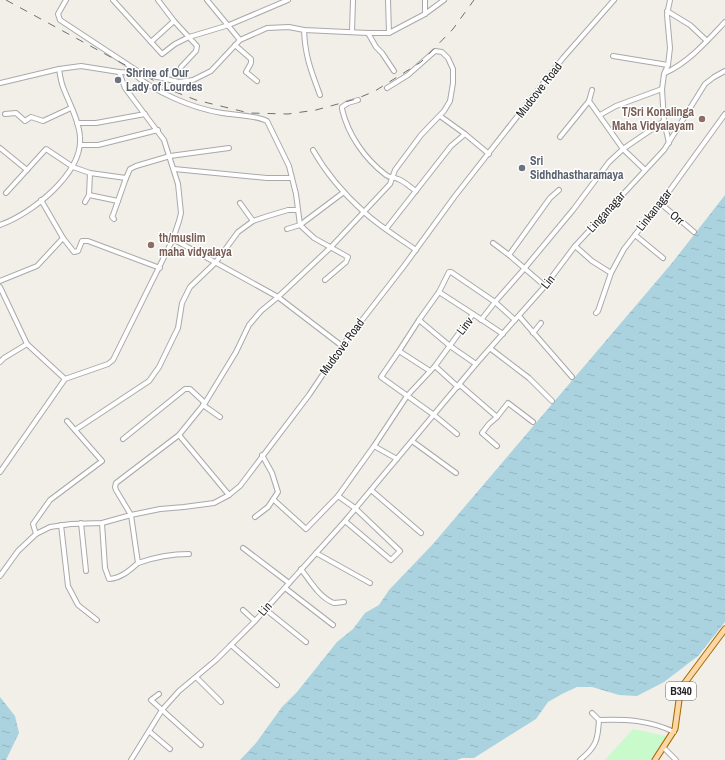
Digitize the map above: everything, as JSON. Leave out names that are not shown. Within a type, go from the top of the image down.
[{"type":"main road","name":"B340","points":[[655,760],[674,732],[680,693],[684,684],[725,629]]},
{"type":"street","points":[[66,0],[58,14],[60,20],[140,73]]},
{"type":"street","points":[[113,0],[162,54],[175,44],[189,37],[229,25],[288,0]]},
{"type":"street","points":[[207,0],[240,40]]},
{"type":"street","points":[[352,32],[353,0]]},
{"type":"street","points":[[388,0],[389,33]]},
{"type":"street","points":[[425,0],[426,14]]},
{"type":"street","points":[[0,83],[81,66],[119,72],[140,73],[179,82],[193,80],[211,71],[240,40],[266,28],[289,27],[304,30],[389,33],[426,14],[444,0]]},
{"type":"street","name":"Mudcove Road","points":[[0,576],[18,551],[36,534],[50,527],[102,523],[131,514],[214,503],[229,495],[240,486],[309,395],[342,346],[489,154],[563,58],[614,0]]},
{"type":"street","points":[[669,143],[664,121],[662,89],[664,74],[668,65],[670,48],[667,11],[670,0]]},
{"type":"street","points":[[161,1],[174,22],[198,48],[181,67]]},
{"type":"street","points":[[667,11],[690,25],[707,41]]},
{"type":"street","points":[[151,42],[174,22]]},
{"type":"street","points":[[664,74],[680,66],[725,22]]},
{"type":"street","points":[[304,30],[306,55],[320,95]]},
{"type":"street","points":[[368,33],[376,47],[394,71]]},
{"type":"street","points":[[235,45],[251,59],[251,63],[246,72],[257,82]]},
{"type":"street","points":[[138,563],[131,514],[116,490],[116,483],[179,435],[204,404],[236,352],[250,325],[261,311],[331,247],[390,184],[395,170],[421,135],[440,116],[450,101],[454,76],[448,58],[442,52],[435,51],[408,75],[387,88]]},
{"type":"street","points":[[613,56],[668,65]]},
{"type":"street","points":[[0,225],[14,220],[60,184],[73,167],[80,150],[80,136],[77,123],[62,86],[59,70]]},
{"type":"street","name":"Linganagar","points":[[575,246],[669,143],[706,84],[714,77],[725,71]]},
{"type":"street","points":[[0,472],[65,379],[108,364],[113,360],[160,268],[180,221],[178,184],[164,140],[126,88],[119,72]]},
{"type":"street","points":[[131,72],[141,80],[166,94],[202,109],[267,121],[282,149],[288,166],[296,194],[300,225],[314,238],[348,257],[348,260],[325,280]]},
{"type":"street","points":[[600,115],[616,106],[662,89]]},
{"type":"street","points":[[560,137],[590,101],[592,90]]},
{"type":"street","points":[[358,100],[346,104],[342,108],[348,126],[361,150],[368,159],[382,171],[392,178],[399,179],[416,191]]},
{"type":"street","points":[[590,101],[624,149],[644,170]]},
{"type":"street","points":[[5,114],[16,113],[25,121],[31,117],[43,121],[71,108]]},
{"type":"street","points":[[77,123],[96,123],[145,114]]},
{"type":"street","name":"Linkanagar","points":[[596,313],[618,258],[725,114]]},
{"type":"street","points":[[440,116],[489,154]]},
{"type":"street","points":[[481,320],[494,302],[524,269],[573,210],[609,162],[624,149],[664,121]]},
{"type":"street","points":[[80,145],[98,145],[158,130]]},
{"type":"street","points":[[386,229],[451,146],[465,134]]},
{"type":"street","points":[[0,148],[27,170]]},
{"type":"street","points":[[114,219],[112,217],[130,169],[170,156],[229,148]]},
{"type":"street","points":[[6,193],[46,149],[73,167],[90,173],[126,178]]},
{"type":"street","points":[[314,150],[322,166],[364,213],[416,250]]},
{"type":"street","points":[[174,170],[267,178],[291,178]]},
{"type":"street","points":[[85,202],[89,195],[90,173]]},
{"type":"street","points":[[509,255],[550,198],[559,190]]},
{"type":"street","points":[[287,230],[300,225],[344,192]]},
{"type":"street","points":[[89,195],[118,201]]},
{"type":"street","points":[[41,200],[64,238],[76,252],[82,241],[88,241],[160,268]]},
{"type":"street","points":[[240,203],[253,221]]},
{"type":"street","name":"Orr","points":[[660,203],[694,232]]},
{"type":"street","points":[[74,430],[149,381],[159,367],[178,328],[182,304],[190,286],[216,262],[238,232],[253,221],[288,210],[298,210]]},
{"type":"street","points":[[635,236],[663,258]]},
{"type":"street","points":[[0,281],[37,266],[64,238]]},
{"type":"street","points":[[173,239],[278,297],[342,346]]},
{"type":"street","points":[[493,243],[545,286]]},
{"type":"street","points":[[575,246],[592,261],[611,273]]},
{"type":"street","name":"Lin","points":[[131,760],[150,732],[162,710],[179,691],[216,660],[255,622],[345,521],[476,364],[491,349],[545,286],[575,246]]},
{"type":"street","points":[[457,434],[434,414],[381,377],[439,292],[450,272],[517,318],[533,333],[572,377]]},
{"type":"street","points":[[0,287],[27,344],[65,379]]},
{"type":"street","points":[[439,292],[473,314]]},
{"type":"street","name":"Linv","points":[[435,366],[473,314],[503,334]]},
{"type":"street","points":[[419,320],[450,346],[476,364]]},
{"type":"street","points":[[533,333],[541,323]]},
{"type":"street","points":[[0,362],[27,344]]},
{"type":"street","points":[[491,349],[529,378],[552,401]]},
{"type":"street","points":[[400,351],[430,372]]},
{"type":"street","points":[[0,353],[4,358]]},
{"type":"street","points":[[274,500],[306,529],[338,496],[374,446],[407,396],[435,366],[497,417]]},
{"type":"street","points":[[123,438],[185,389],[190,389],[204,404],[220,417]]},
{"type":"street","points":[[497,446],[482,433],[508,403],[533,422]]},
{"type":"street","points":[[36,534],[33,524],[50,500],[102,460],[67,421]]},
{"type":"street","points":[[179,435],[229,495]]},
{"type":"street","points":[[412,441],[456,473]]},
{"type":"street","points":[[374,446],[397,459]]},
{"type":"street","points":[[255,517],[268,507],[278,492],[272,473],[262,455]]},
{"type":"street","points":[[371,490],[421,533]]},
{"type":"street","points":[[338,496],[355,508],[400,551],[391,560],[345,521]]},
{"type":"street","points":[[102,523],[105,568],[109,579],[123,575],[138,563],[155,557],[171,554],[189,554]]},
{"type":"street","points":[[81,524],[86,571]]},
{"type":"street","points":[[61,525],[68,586],[78,605],[97,620]]},
{"type":"street","points":[[243,548],[289,583]]},
{"type":"street","points":[[316,553],[370,583]]},
{"type":"street","points":[[301,569],[316,589],[328,600],[336,603],[344,602]]},
{"type":"street","points":[[285,588],[333,625]]},
{"type":"street","points":[[243,610],[255,622]]},
{"type":"street","points":[[265,610],[306,642]]},
{"type":"street","points":[[231,646],[277,684]]},
{"type":"street","points":[[196,676],[221,702]]},
{"type":"street","points":[[159,694],[151,700],[201,745]]},
{"type":"street","points":[[592,713],[599,720],[622,719],[649,722],[674,732]]},
{"type":"street","points":[[580,760],[592,750],[598,738],[599,720]]},
{"type":"street","points":[[150,732],[170,749]]},
{"type":"street","points":[[664,748],[676,760]]},
{"type":"green space","points":[[633,729],[666,736],[650,760],[605,760]]},
{"type":"water","points":[[725,195],[725,622],[698,656],[664,682],[637,696],[619,695],[592,687],[577,687],[548,702],[536,719],[474,758],[462,758],[457,760],[240,760],[256,743],[282,707],[297,692],[337,642],[353,629],[365,613],[379,605],[389,590],[433,544],[672,263]]},
{"type":"water","points":[[0,697],[15,716],[19,733],[6,760],[0,760]]},
{"type":"railway","points":[[6,0],[173,91],[196,100],[249,113],[288,114],[316,110],[356,99],[375,91],[421,62],[453,29],[474,0]]},
{"type":"place","name":"Shrine of Our Lady of Lourdes","points":[[118,80]]},
{"type":"place","name":"T/Sri Konalinga Maha Vidyalayam","points":[[702,119]]},
{"type":"place","name":"Sri Sidhdhastharamaya","points":[[522,168]]},
{"type":"place","name":"th/muslim maha vidyalaya","points":[[151,245]]}]
